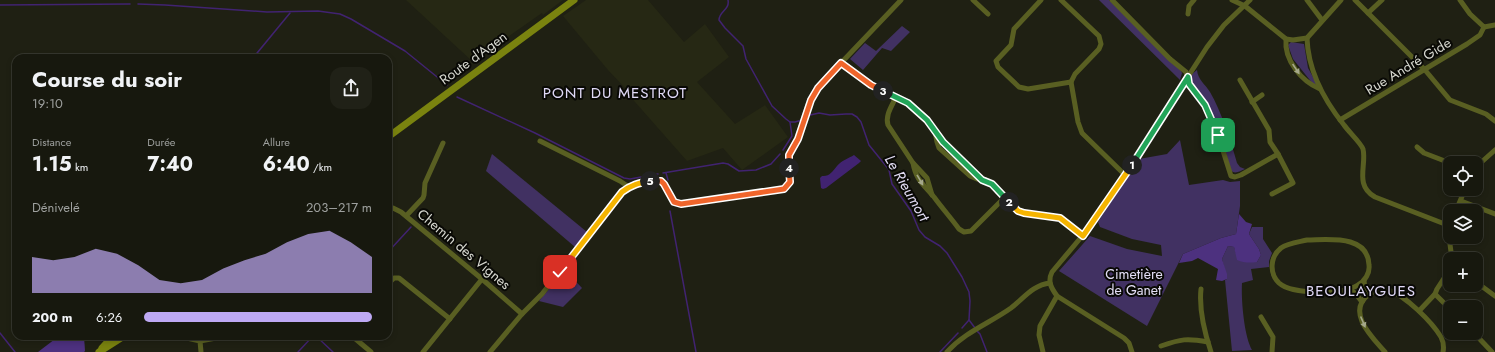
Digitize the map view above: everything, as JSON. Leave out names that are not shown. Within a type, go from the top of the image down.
[{"type":"main road","name":"Route d'Agen","points":[[392,135],[574,0]]},
{"type":"main road","points":[[100,351],[110,340]]},
{"type":"main road","points":[[100,351],[118,340]]},
{"type":"street","points":[[490,352],[522,314],[542,294],[622,192],[629,187],[637,183],[655,180],[661,181],[674,202],[681,204],[784,189],[789,184],[790,179],[788,163],[789,155],[798,139],[813,95],[900,0]]},
{"type":"street","points":[[973,0],[988,14]]},
{"type":"street","points":[[1041,0],[1014,29],[1011,45],[998,58],[996,64],[1019,88],[1022,89],[1071,82]]},
{"type":"street","points":[[1061,0],[1099,36],[1100,40],[1099,49],[1075,74],[1071,82],[1078,122],[1082,133],[1125,175]]},
{"type":"street","points":[[1112,0],[1170,59],[1186,72],[1189,84],[1199,96],[1210,114],[1231,176],[1235,177],[1241,175],[1278,154]]},
{"type":"street","points":[[1188,14],[1189,6],[1194,0]]},
{"type":"street","points":[[1232,0],[1245,6],[1286,39],[1293,40],[1307,38],[1340,0]]},
{"type":"street","points":[[1132,352],[1129,343],[1124,338],[1058,296],[1050,280],[1052,272],[1083,236],[1125,175],[1207,47],[1224,26],[1250,0]]},
{"type":"street","points":[[1307,0],[1322,20]]},
{"type":"street","points":[[1355,0],[1426,70],[1450,100],[1486,114],[1495,121]]},
{"type":"street","points":[[1368,13],[1382,0]]},
{"type":"street","points":[[1460,0],[1470,14],[1484,27],[1495,25]]},
{"type":"street","name":"Rue André Gide","points":[[1340,120],[1426,70],[1480,35],[1484,27]]},
{"type":"street","points":[[1307,38],[1311,66],[1320,89],[1340,120],[1363,149],[1362,176],[1365,188],[1370,195],[1443,224]]},
{"type":"street","points":[[1286,39],[1285,45],[1288,56],[1298,72],[1310,85],[1320,89]]},
{"type":"street","points":[[841,63],[871,85],[908,103],[927,120],[935,132],[982,180],[992,184],[1018,211],[1063,219],[1083,236]]},
{"type":"street","points":[[1240,80],[1269,130],[1270,142],[1293,183],[1272,194]]},
{"type":"street","points":[[1252,102],[1262,95]]},
{"type":"street","points":[[896,97],[888,115],[888,125],[927,178],[932,195],[959,229],[964,232],[971,231],[1004,198]]},
{"type":"street","points":[[540,141],[629,187]]},
{"type":"street","points":[[406,216],[423,198],[425,183],[443,143]]},
{"type":"street","points":[[1417,147],[1424,154],[1443,161]]},
{"type":"street","points":[[1483,160],[1495,150]]},
{"type":"street","points":[[1460,204],[1463,196]]},
{"type":"street","points":[[1461,201],[1495,214]]},
{"type":"street","name":"Chemin des Vignes","points":[[392,209],[398,210],[406,216],[522,314]]},
{"type":"street","points":[[1307,240],[1350,241],[1362,247],[1369,260],[1368,274],[1364,280],[1358,285],[1349,289],[1310,292],[1289,289],[1282,286],[1273,274],[1273,260],[1276,253],[1288,244],[1307,240]]},
{"type":"street","points":[[392,280],[394,278],[399,278],[450,319]]},
{"type":"street","points":[[423,352],[482,279]]},
{"type":"street","points":[[1419,311],[1435,294],[1443,279]]},
{"type":"street","points":[[947,352],[955,343],[1011,308],[1036,287],[1050,280]]},
{"type":"street","points":[[1364,280],[1364,286],[1373,292]]},
{"type":"street","points":[[1483,287],[1495,296]]},
{"type":"street","points":[[1201,289],[1200,298],[1211,352]]},
{"type":"street","points":[[1349,289],[1356,294],[1362,302]]},
{"type":"street","points":[[1385,352],[1369,334],[1360,318],[1362,302],[1368,294],[1380,290],[1387,290],[1395,293],[1419,311],[1441,337],[1443,352]]},
{"type":"street","points":[[1435,294],[1443,302]]},
{"type":"street","points":[[1043,352],[1039,335],[1040,326],[1058,296]]},
{"type":"street","points":[[1261,318],[1273,337],[1272,352]]},
{"type":"street","points":[[1161,346],[1190,338],[1208,342]]},
{"type":"street","points":[[196,340],[205,340]]},
{"type":"street","points":[[357,340],[371,352]]},
{"type":"street","points":[[1481,340],[1492,352]]},
{"type":"street","points":[[200,341],[201,352]]},
{"type":"shaded area","points":[[406,0],[563,0],[543,15],[542,13],[473,62]]},
{"type":"shaded area","points":[[586,0],[648,0],[684,42],[705,24],[729,57],[697,82],[735,124],[765,105],[788,137],[742,170],[723,148],[687,161],[628,94],[627,90],[608,70],[563,16]]},
{"type":"shaded area","points":[[854,155],[861,161],[826,188],[821,188],[820,178],[822,176],[829,175],[837,166]]},
{"type":"shaded area","points":[[1239,214],[1246,222],[1252,224],[1249,234],[1259,249],[1261,255],[1257,262],[1242,262],[1237,260],[1234,247],[1228,246],[1222,259],[1227,274],[1227,279],[1222,281],[1216,280],[1218,269],[1198,258],[1192,261],[1179,263],[1183,254],[1221,238],[1236,234]]},
{"type":"shaded area","points":[[54,340],[84,340],[84,352],[38,352]]},
{"type":"green space","points":[[1099,0],[1109,0],[1181,71],[1182,73],[1180,80]]},
{"type":"green space","points":[[902,26],[910,32],[891,51],[882,48],[863,70],[850,59],[865,43],[876,51]]},
{"type":"green space","points":[[1291,42],[1304,44],[1308,68],[1317,84],[1313,84],[1293,59],[1288,45]]},
{"type":"green space","points":[[1197,70],[1200,79],[1210,92],[1222,117],[1237,163],[1240,167],[1245,169],[1239,172],[1230,170],[1226,152],[1216,125],[1204,100],[1192,82],[1191,75]]},
{"type":"green space","name":"Cimetière de Ganet","points":[[1180,140],[1189,185],[1223,180],[1230,182],[1240,181],[1240,206],[1236,234],[1221,238],[1183,254],[1147,326],[1059,271],[1090,236],[1127,249],[1162,256],[1161,245],[1132,239],[1100,227],[1098,222],[1139,159],[1167,154]]},
{"type":"green space","points":[[492,154],[587,232],[575,247],[486,171]]},
{"type":"green space","points":[[1252,227],[1263,227],[1263,239],[1272,253],[1269,261],[1269,267],[1251,269],[1253,280],[1242,283],[1244,318],[1249,344],[1252,350],[1232,351],[1225,280],[1227,279],[1222,259],[1228,246],[1234,247],[1236,253],[1257,262],[1261,255],[1259,249],[1249,234]]},
{"type":"green space","points":[[565,270],[582,288],[563,307],[539,301]]},
{"type":"waterway","name":"Le Rieumort","points":[[728,0],[727,6],[719,17],[719,20],[743,46],[746,59],[772,106],[790,122],[802,120]]},
{"type":"waterway","points":[[0,5],[130,4]]},
{"type":"waterway","points":[[138,4],[267,12],[318,11],[340,14],[405,51],[447,85]]},
{"type":"waterway","points":[[256,54],[290,13]]},
{"type":"waterway","points":[[457,97],[535,133],[624,178],[630,179],[658,174]]},
{"type":"waterway","name":"Le Rieumort","points":[[806,116],[819,113],[830,115],[852,114],[861,122],[869,145],[889,170],[892,184],[911,211],[919,230],[925,237],[940,246],[947,253],[962,277],[969,292],[969,320],[975,328]]},
{"type":"waterway","points":[[783,150],[792,136],[790,122]]},
{"type":"waterway","points":[[663,173],[723,163],[728,164],[739,171],[756,170],[771,164],[780,154]]},
{"type":"waterway","points":[[666,173],[668,180]]},
{"type":"waterway","points":[[670,211],[696,352]]},
{"type":"waterway","points":[[392,248],[411,227]]},
{"type":"waterway","points":[[962,328],[969,320]]},
{"type":"waterway","name":"Le Rieumort","points":[[977,331],[980,334],[987,352]]},
{"type":"waterway","points":[[0,333],[15,352]]},
{"type":"waterway","points":[[940,352],[958,333]]},
{"type":"waterway","points":[[298,352],[309,340]]},
{"type":"waterway","points":[[320,340],[333,352]]},
{"type":"district","name":"PONT DU MESTROT","points":[[615,93]]},
{"type":"district","name":"BEOULAYGUES","points":[[1361,291]]},
{"type":"route","points":[[560,272],[622,192],[637,183],[655,180],[661,181],[674,202],[678,204],[779,190],[787,187],[790,182],[788,163],[789,155],[798,139],[808,105],[818,88],[841,63],[871,85],[908,103],[927,120],[943,142],[982,180],[986,180],[992,184],[1018,211],[1063,219],[1083,236],[1125,175],[1188,77],[1189,84],[1199,96],[1210,114],[1218,135]]}]
